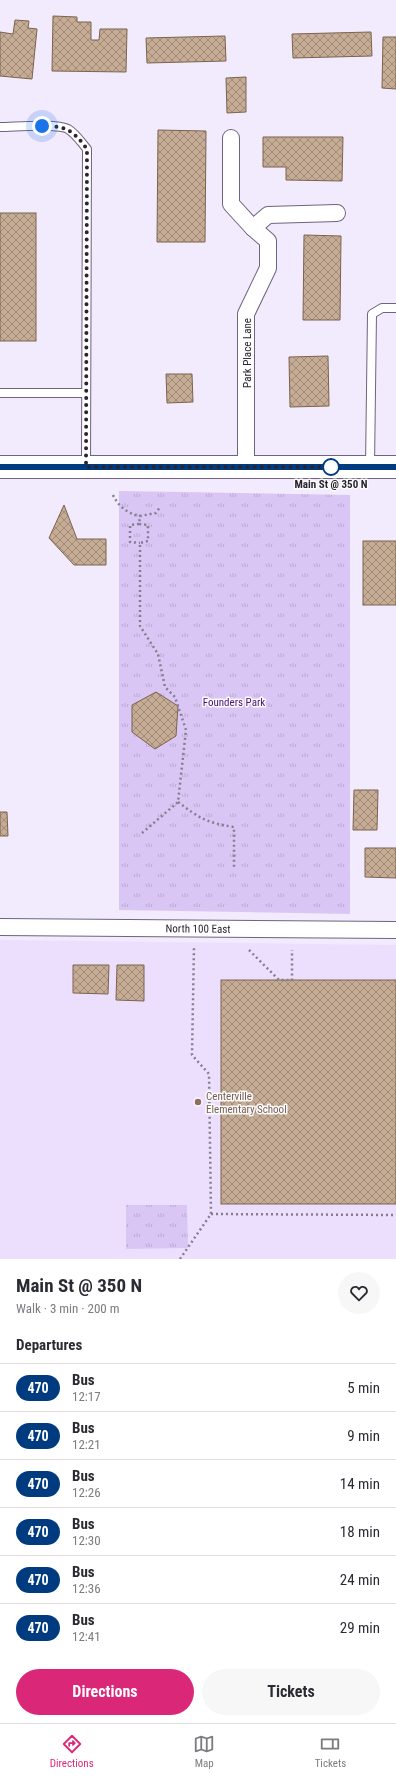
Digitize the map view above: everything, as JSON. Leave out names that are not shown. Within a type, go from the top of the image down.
[{"type":"main road","points":[[0,468],[246,466],[396,467]]},
{"type":"street","name":"Park Place Lane","points":[[231,138],[231,204],[253,228],[268,241],[268,268],[246,314],[246,466]]},
{"type":"street","points":[[253,228],[268,215],[337,213]]},
{"type":"street","name":"North 100 East","points":[[0,927],[396,930]]},
{"type":"lane","points":[[0,127],[56,126],[67,129],[78,138],[87,149],[86,467]]},
{"type":"lane","points":[[370,468],[372,314],[382,308],[396,308]]},
{"type":"lane","points":[[0,393],[86,393]]},
{"type":"path","points":[[113,495],[116,503],[133,515],[140,516],[156,513],[160,507]]},
{"type":"path","points":[[139,524],[140,516]]},
{"type":"path","points":[[130,524],[148,524],[148,541],[140,543],[130,542],[130,524]]},
{"type":"path","points":[[140,543],[140,626],[158,654],[165,687],[175,697],[186,730],[178,802],[142,833]]},
{"type":"path","points":[[178,802],[194,814],[213,824],[234,827],[234,867]]},
{"type":"path","points":[[180,1259],[211,1214],[209,1074],[192,1055],[194,941]]},
{"type":"path","points":[[249,950],[279,980],[292,980],[292,950]]},
{"type":"path","points":[[211,1214],[396,1215]]},
{"type":"shaded area","name":"Centerville Elementary School","points":[[0,940],[396,945],[396,1259],[0,1259]]},
{"type":"green space","name":"Founders Park","points":[[119,491],[350,495],[350,914],[119,910]]},
{"type":"green space","points":[[126,1205],[187,1205],[188,1248],[126,1249]]},
{"type":"building","points":[[53,16],[77,17],[77,22],[91,22],[91,40],[99,40],[100,29],[127,29],[126,72],[52,71]]},
{"type":"building","points":[[15,20],[29,21],[28,28],[37,29],[32,79],[0,76],[0,32],[13,34]]},
{"type":"building","points":[[371,32],[372,56],[293,58],[292,34]]},
{"type":"building","points":[[225,36],[226,61],[147,63],[146,38]]},
{"type":"building","points":[[383,37],[396,37],[396,89],[382,88]]},
{"type":"building","points":[[246,77],[246,112],[227,113],[226,78]]},
{"type":"building","points":[[158,130],[206,131],[205,242],[157,242]]},
{"type":"building","points":[[263,137],[343,137],[342,181],[286,180],[286,167],[263,167]]},
{"type":"building","points":[[0,213],[36,213],[36,341],[0,341]]},
{"type":"building","points":[[304,235],[341,236],[340,320],[303,320]]},
{"type":"building","points":[[328,356],[329,406],[290,407],[289,357]]},
{"type":"building","points":[[166,374],[192,374],[193,402],[167,403]]},
{"type":"building","points":[[64,505],[77,539],[106,539],[106,565],[74,565],[49,538]]},
{"type":"building","points":[[363,541],[396,541],[396,605],[363,605]]},
{"type":"building","points":[[156,692],[178,706],[176,736],[155,749],[132,732],[132,705]]},
{"type":"building","points":[[354,790],[378,790],[377,830],[353,830]]},
{"type":"building","points":[[0,812],[7,812],[8,836],[0,836]]},
{"type":"building","points":[[365,848],[396,848],[396,878],[365,877]]},
{"type":"building","points":[[73,965],[109,965],[108,994],[73,993]]},
{"type":"building","points":[[117,965],[144,965],[144,1001],[116,1000]]},
{"type":"building","points":[[221,980],[396,980],[396,1204],[221,1204]]},
{"type":"bus line","name":"470","points":[[0,467],[396,467]]},
{"type":"place","name":"Main St @ 350 N","points":[[331,467]]},
{"type":"place","name":"Centerville Elementary School","points":[[198,1102]]},
{"type":"route","points":[[42,126],[56,126],[67,129],[78,138],[87,149],[86,467],[331,467]]}]
